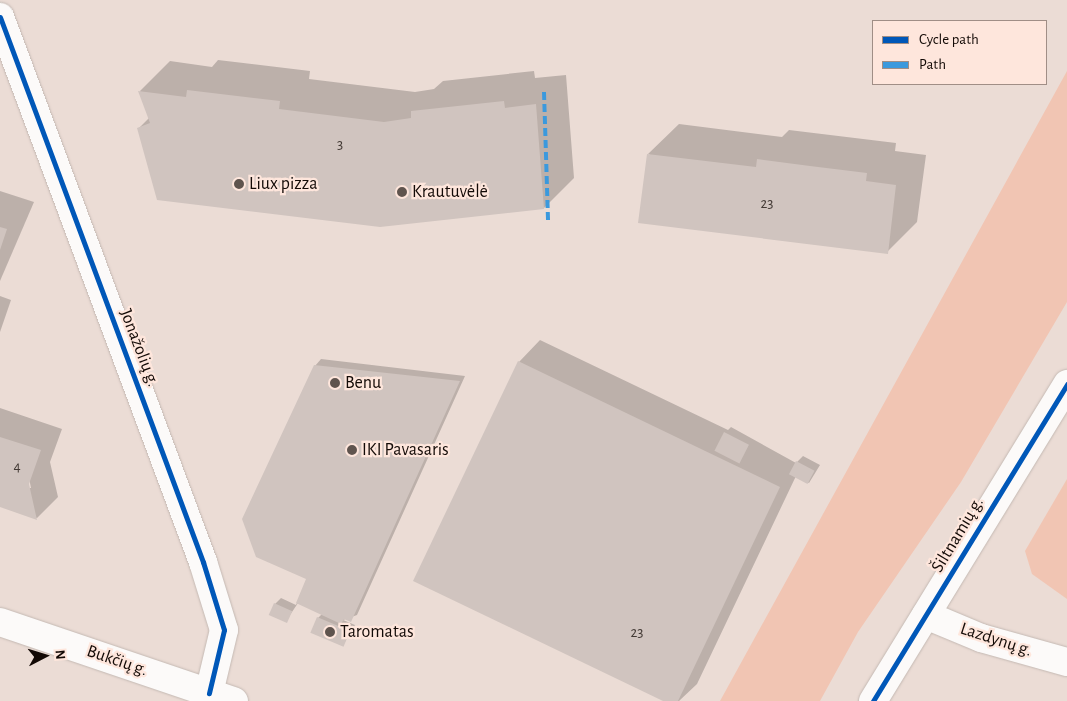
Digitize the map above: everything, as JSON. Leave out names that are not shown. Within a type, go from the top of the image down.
[{"type":"street","name":"Jonažolių g.","points":[[0,17],[204,562],[224,630],[222,697]]},
{"type":"street","name":"Šiltnamių g.","points":[[874,701],[1067,384]]},
{"type":"street","name":"Lazdynų g.","points":[[926,615],[982,638],[1067,662]]},
{"type":"street","name":"Bukčių g.","points":[[0,622],[222,697]]},
{"type":"shaded area","points":[[1067,71],[1067,302],[961,482],[858,632],[820,701],[720,701]]},
{"type":"shaded area","points":[[1067,479],[1067,599],[1032,574],[1025,551]]},
{"type":"building","points":[[187,90],[280,101],[279,109],[384,122],[411,118],[411,111],[504,101],[505,108],[536,104],[544,209],[380,227],[157,200],[137,128],[150,123],[138,91],[186,97]]},
{"type":"building","points":[[647,154],[756,167],[757,159],[867,173],[866,181],[896,185],[888,254],[638,223]]},
{"type":"building","points":[[0,227],[7,229],[0,250]]},
{"type":"building","points":[[518,361],[780,487],[678,701],[663,701],[413,581]]},
{"type":"building","name":"IKI Pavasaris","points":[[314,365],[460,381],[351,622],[344,619],[341,624],[296,603],[306,579],[256,557],[242,519]]},
{"type":"building","points":[[724,432],[749,445],[739,463],[714,451]]},
{"type":"building","points":[[0,437],[41,450],[29,484],[37,520],[0,507]]},
{"type":"building","points":[[796,461],[815,471],[807,484],[789,474]]},
{"type":"building","points":[[274,603],[292,611],[287,623],[269,615]]},
{"type":"building","name":"Taromatas","points":[[317,617],[350,631],[343,647],[310,633]]},
{"type":"marked path","points":[[544,92],[548,221]]},
{"type":"cycle path","points":[[0,17],[203,562],[224,630],[209,693]]},
{"type":"cycle path","points":[[873,701],[1067,384]]},
{"type":"place","name":"Liux pizza","points":[[239,184]]},
{"type":"place","name":"Krautuvėlė","points":[[402,192]]},
{"type":"place","name":"Benu","points":[[335,383]]},
{"type":"place","name":"IKI Pavasaris","points":[[352,450]]},
{"type":"place","name":"Taromatas","points":[[330,632]]}]
